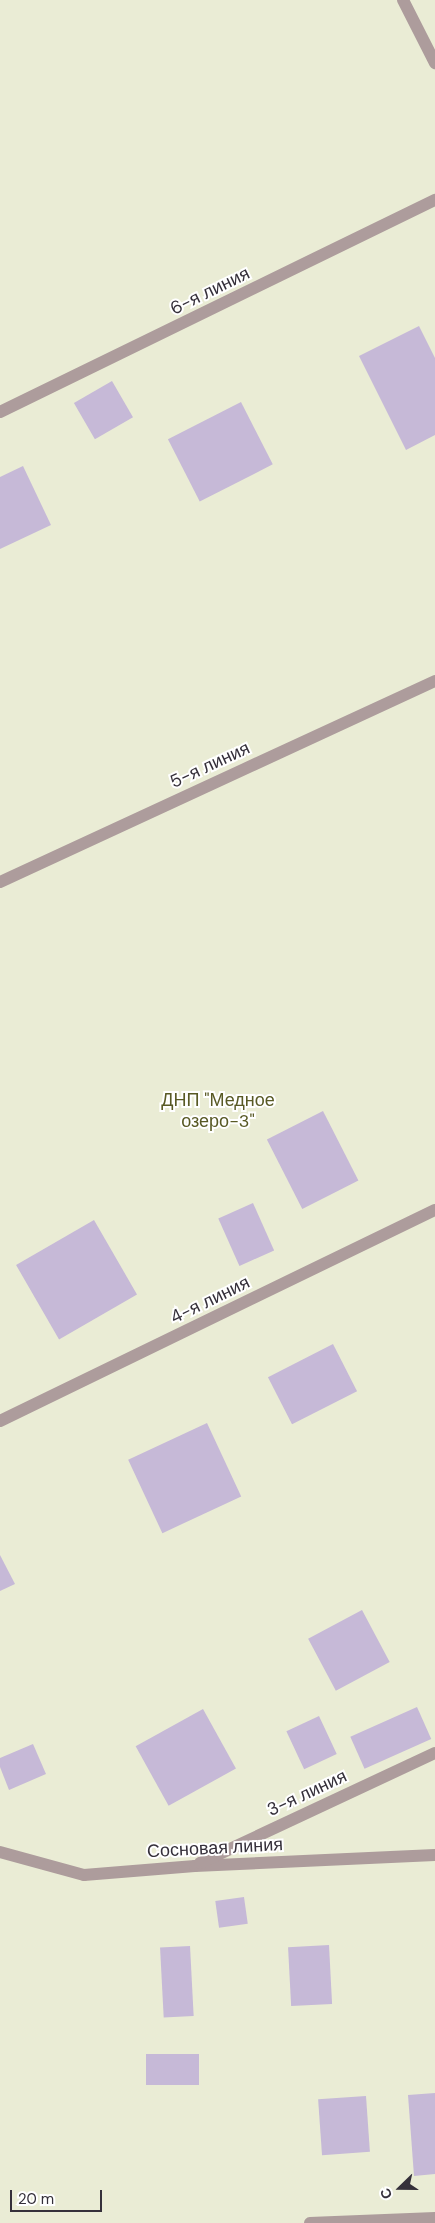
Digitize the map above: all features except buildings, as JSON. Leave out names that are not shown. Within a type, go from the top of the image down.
[{"type":"street","points":[[404,0],[435,62]]},
{"type":"street","name":"6-я линия","points":[[0,412],[435,200]]},
{"type":"street","name":"5-я линия","points":[[0,882],[435,681]]},
{"type":"street","name":"4-я линия","points":[[0,1421],[435,1210]]},
{"type":"street","name":"3-я линия","points":[[195,1866],[435,1753]]},
{"type":"street","name":"Сосновая линия","points":[[0,1852],[84,1875],[195,1866],[435,1856]]},
{"type":"street","points":[[310,2223],[435,2218]]},
{"type":"green space","name":"ДНП \"Медное озеро-3\"","points":[[0,0],[435,0],[435,2223],[0,2223]]}]
